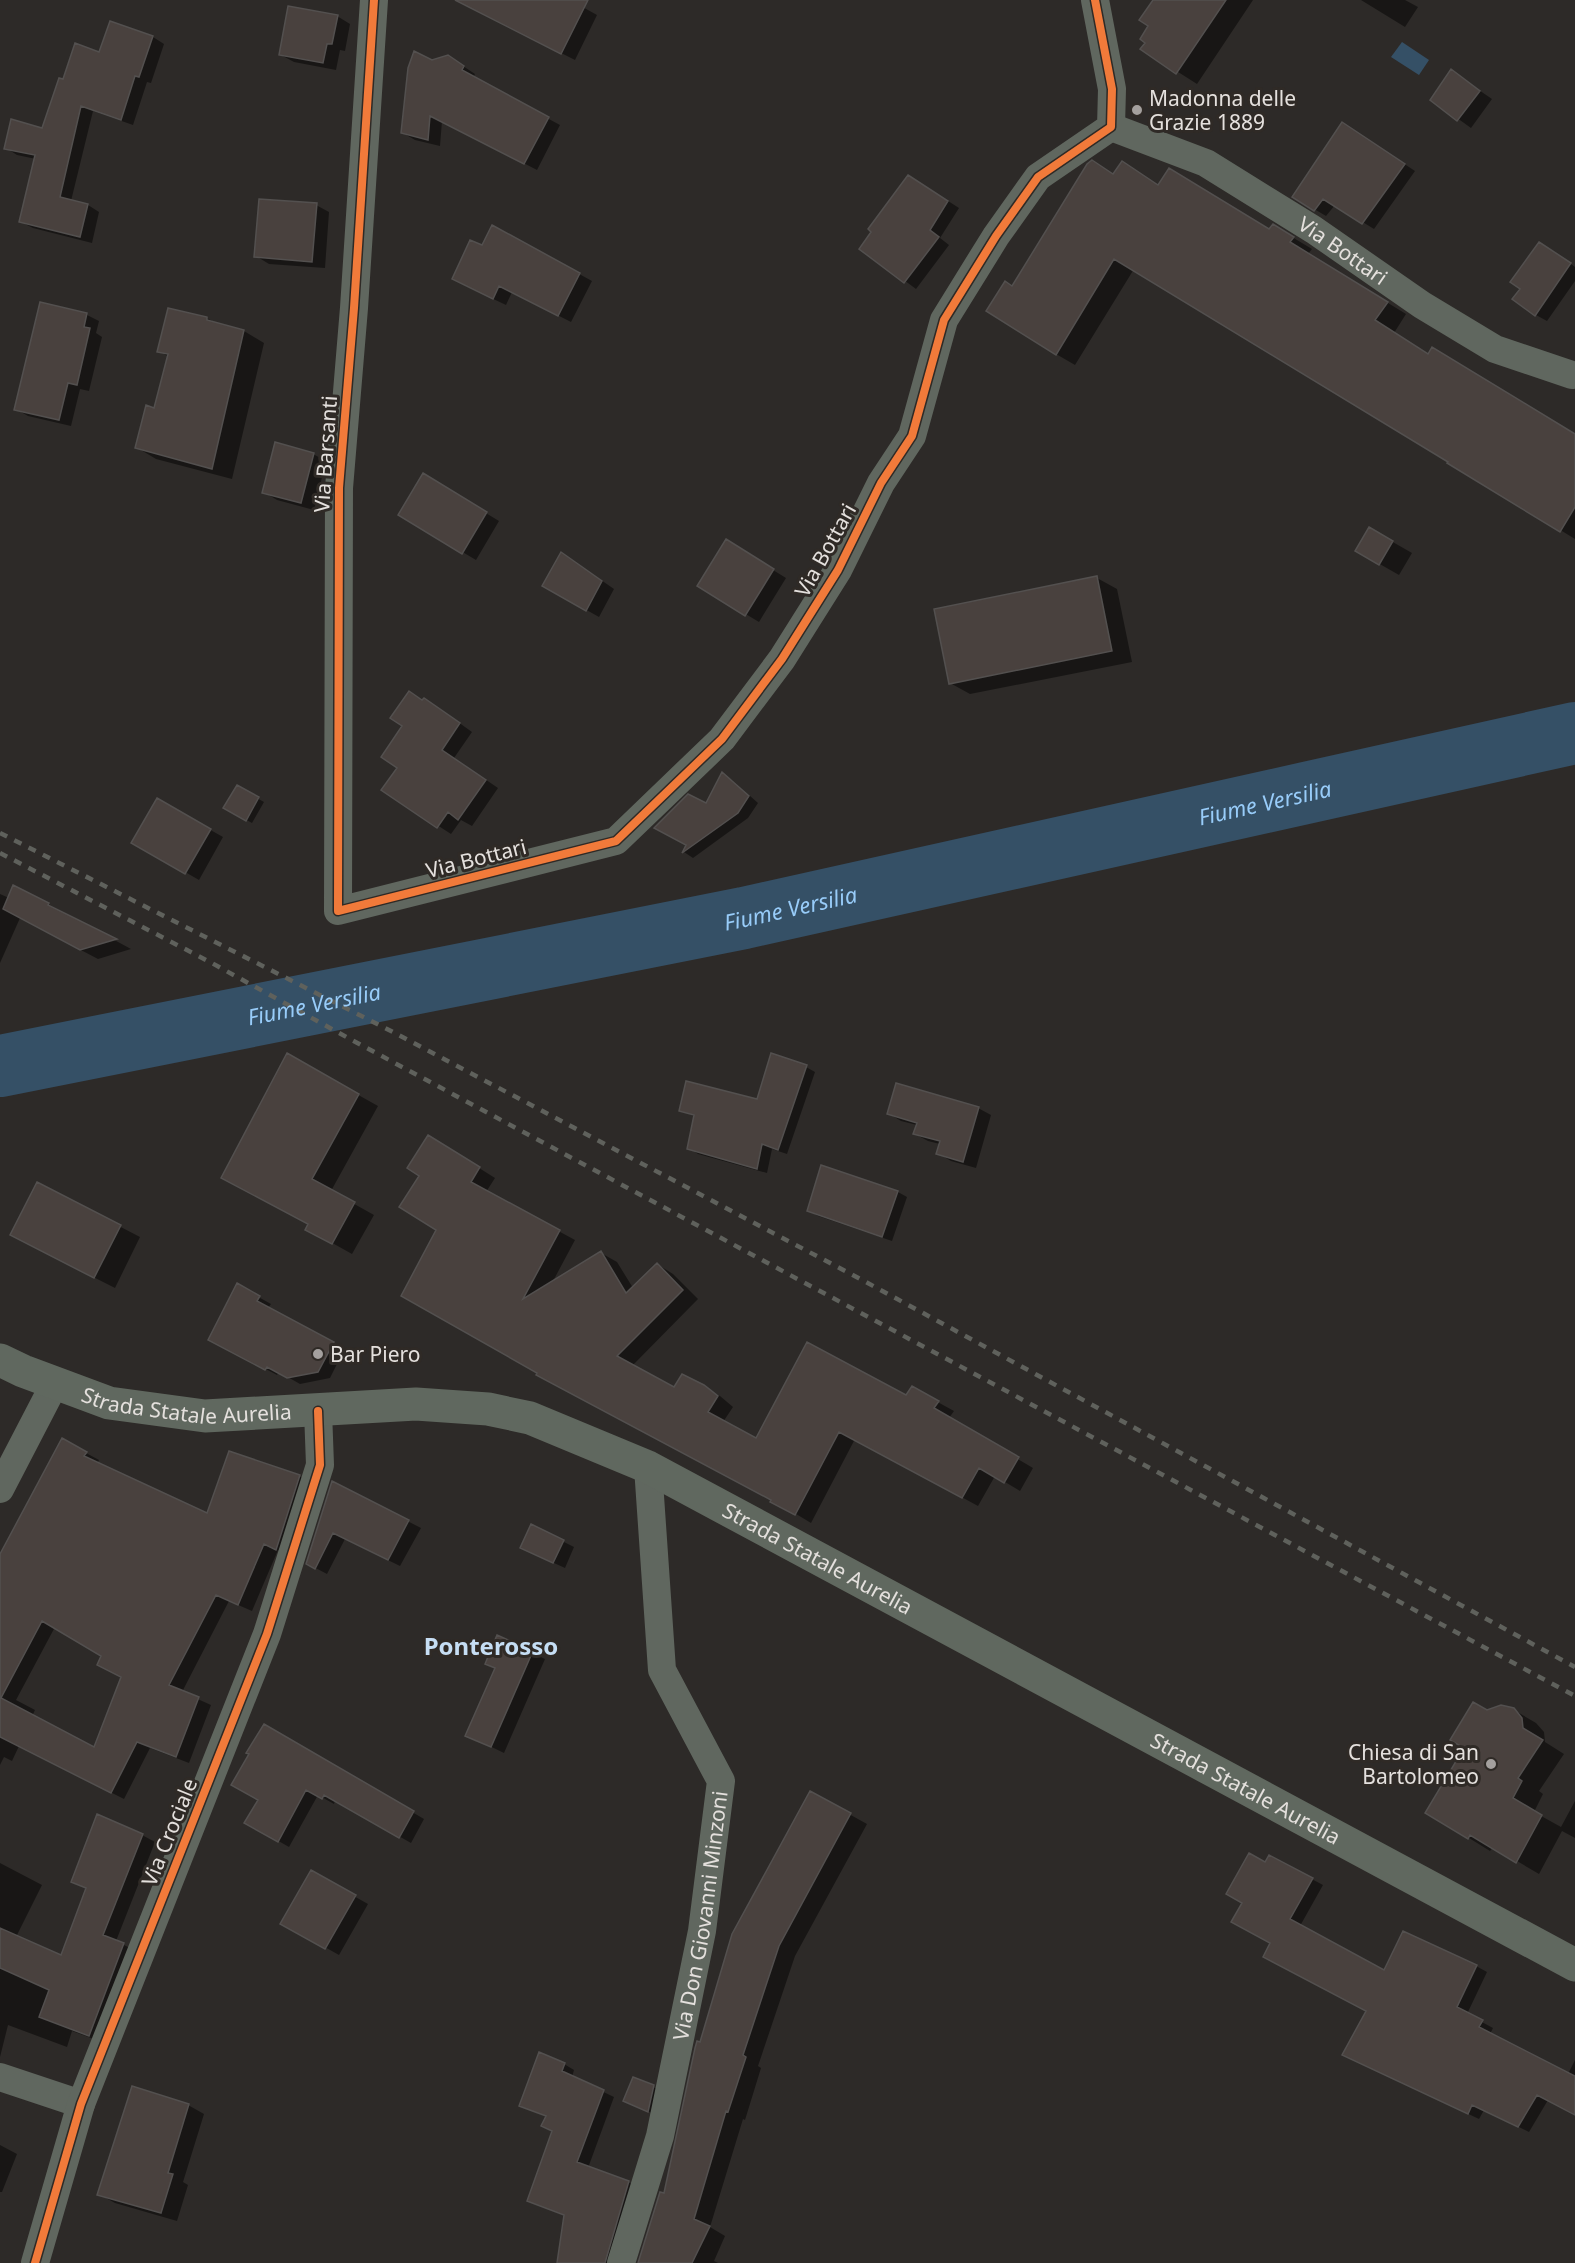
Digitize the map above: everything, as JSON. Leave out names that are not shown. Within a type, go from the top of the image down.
[{"type":"main road","name":"Strada Statale Aurelia","points":[[0,1360],[109,1403],[205,1416],[416,1404],[488,1409],[530,1418],[648,1467],[1575,1965]]},
{"type":"street","name":"Via Barsanti","points":[[338,911],[339,488],[354,308],[374,0]]},
{"type":"street","points":[[1095,0],[1112,89],[1111,127]]},
{"type":"street","name":"Via Bottari","points":[[338,911],[616,841],[722,739],[782,659],[832,580],[881,483],[912,436],[944,320],[996,236],[1038,177],[1111,127],[1206,163],[1314,230],[1422,305],[1495,349],[1572,375]]},
{"type":"street","points":[[0,1489],[55,1383]]},
{"type":"street","name":"Via Crociale","points":[[35,2263],[81,2104],[267,1634],[320,1465],[318,1411]]},
{"type":"street","name":"Via Don Giovanni Minzoni","points":[[621,2263],[660,2136],[702,1931],[721,1781],[662,1670],[648,1467]]},
{"type":"street","points":[[0,2077],[81,2104]]},
{"type":"water","points":[[1402,42],[1429,60],[1419,75],[1391,57]]},
{"type":"building","points":[[455,0],[588,0],[561,54]]},
{"type":"building","points":[[1153,0],[1226,0],[1176,74],[1140,49],[1145,43],[1140,39],[1148,26],[1139,20]]},
{"type":"building","points":[[288,6],[338,15],[332,44],[327,44],[323,63],[279,55]]},
{"type":"building","points":[[110,21],[153,36],[139,77],[135,76],[121,120],[81,106],[60,197],[88,204],[80,237],[19,222],[35,155],[4,149],[11,119],[42,128],[59,78],[63,79],[75,43],[99,52]]},
{"type":"building","points":[[414,51],[432,60],[448,55],[464,66],[462,70],[549,117],[524,164],[430,116],[428,140],[401,133],[408,68]]},
{"type":"building","points":[[1451,69],[1480,91],[1457,121],[1430,100]]},
{"type":"building","points":[[1342,122],[1405,164],[1362,224],[1323,199],[1314,211],[1292,197]]},
{"type":"building","points":[[1092,160],[1113,174],[1122,161],[1158,185],[1169,168],[1269,229],[1273,224],[1294,237],[1290,242],[1388,302],[1375,320],[1428,354],[1432,347],[1575,434],[1575,507],[1560,532],[1114,259],[1056,355],[986,311],[1005,281],[1012,286],[1087,164]]},
{"type":"building","points":[[908,175],[948,201],[930,230],[939,237],[904,283],[859,249],[871,232],[868,229]]},
{"type":"building","points":[[259,199],[317,203],[312,262],[254,257]]},
{"type":"building","points":[[492,225],[580,273],[558,316],[499,286],[493,299],[452,279],[470,240],[482,245]]},
{"type":"building","points":[[1539,242],[1571,263],[1535,316],[1512,299],[1520,289],[1510,282]]},
{"type":"building","points":[[40,302],[87,313],[84,327],[90,328],[77,385],[68,383],[59,420],[14,410]]},
{"type":"building","points":[[168,308],[207,317],[207,320],[244,330],[212,469],[135,448],[146,405],[154,408],[168,354],[157,352]]},
{"type":"building","points":[[275,442],[314,453],[301,503],[262,493]]},
{"type":"building","points":[[423,473],[487,512],[462,554],[398,515]]},
{"type":"building","points":[[1369,527],[1393,541],[1379,565],[1355,551]]},
{"type":"building","points":[[726,539],[774,569],[745,616],[697,586]]},
{"type":"building","points":[[561,552],[602,581],[586,611],[542,586]]},
{"type":"building","points":[[1097,576],[1112,651],[949,684],[934,609]]},
{"type":"building","points":[[409,691],[422,700],[424,698],[460,723],[442,750],[486,780],[458,820],[448,812],[437,828],[381,790],[397,768],[381,757],[402,726],[390,718]]},
{"type":"building","points":[[722,772],[749,796],[738,813],[682,853],[686,845],[654,828],[688,794],[706,803]]},
{"type":"building","points":[[237,785],[259,797],[246,821],[223,808]]},
{"type":"building","points":[[157,798],[211,829],[185,874],[131,843]]},
{"type":"building","points":[[13,885],[117,939],[80,950],[3,909]]},
{"type":"building","points":[[287,1053],[359,1094],[312,1179],[355,1202],[332,1244],[305,1230],[308,1224],[221,1178]]},
{"type":"building","points":[[771,1053],[807,1065],[778,1150],[762,1144],[757,1169],[687,1149],[694,1115],[679,1111],[686,1081],[757,1099]]},
{"type":"building","points":[[896,1083],[979,1107],[963,1162],[936,1154],[940,1141],[913,1134],[917,1123],[887,1114]]},
{"type":"building","points":[[428,1135],[480,1167],[471,1182],[560,1230],[523,1299],[601,1251],[626,1293],[657,1263],[683,1290],[617,1356],[674,1387],[682,1374],[704,1385],[718,1396],[708,1412],[756,1438],[807,1342],[906,1395],[912,1386],[939,1401],[934,1408],[1019,1457],[1004,1483],[979,1468],[962,1498],[839,1432],[795,1515],[536,1375],[537,1373],[401,1296],[436,1230],[399,1207],[419,1176],[407,1168]]},
{"type":"building","points":[[821,1165],[898,1191],[882,1237],[807,1211]]},
{"type":"building","points":[[37,1182],[121,1225],[94,1278],[10,1235]]},
{"type":"building","points":[[237,1283],[260,1296],[257,1301],[334,1342],[318,1372],[287,1378],[267,1367],[265,1370],[208,1340]]},
{"type":"building","points":[[62,1438],[87,1452],[84,1456],[207,1513],[229,1451],[300,1475],[276,1550],[264,1544],[238,1605],[216,1595],[169,1685],[199,1697],[176,1757],[137,1742],[111,1793],[0,1737],[0,1554]],"holes":[[[42,1621],[101,1656],[97,1665],[121,1677],[94,1747],[1,1698]]]},
{"type":"building","points":[[332,1481],[409,1520],[388,1560],[333,1533],[315,1569],[306,1564]]},
{"type":"building","points":[[531,1524],[564,1540],[553,1563],[520,1548]]},
{"type":"building","points":[[497,1635],[533,1651],[491,1747],[465,1736],[495,1668],[485,1664]]},
{"type":"building","name":"Chiesa di San Bartolomeo","points":[[1473,1702],[1487,1710],[1501,1705],[1514,1708],[1522,1718],[1523,1728],[1543,1740],[1518,1778],[1522,1781],[1513,1798],[1542,1815],[1516,1863],[1470,1835],[1468,1839],[1425,1813],[1464,1748],[1450,1740]]},
{"type":"building","points":[[264,1724],[414,1811],[399,1838],[324,1795],[322,1799],[306,1790],[278,1842],[244,1823],[258,1800],[231,1785],[249,1754],[246,1753]]},
{"type":"building","points":[[810,1791],[851,1813],[779,1946],[743,2055],[746,2057],[728,2112],[726,2111],[694,2219],[710,2226],[692,2263],[638,2263],[660,2192],[664,2193],[695,2048],[697,2041],[700,2042],[732,1934]]},
{"type":"building","points":[[97,1814],[143,1834],[103,1935],[124,1943],[89,2036],[39,2017],[49,1990],[0,1968],[0,1928],[61,1955],[86,1888],[71,1882]]},
{"type":"building","points":[[1249,1853],[1265,1862],[1269,1855],[1313,1878],[1290,1919],[1384,1970],[1403,1931],[1477,1965],[1457,2007],[1483,2020],[1479,2027],[1575,2076],[1575,2115],[1537,2095],[1518,2127],[1472,2105],[1468,2114],[1342,2055],[1366,2011],[1263,1957],[1270,1943],[1231,1922],[1242,1903],[1226,1894]]},
{"type":"building","points":[[311,1870],[356,1895],[325,1949],[280,1924]]},
{"type":"building","points":[[539,2052],[565,2063],[562,2071],[604,2090],[577,2162],[629,2181],[605,2263],[557,2263],[564,2215],[527,2201],[552,2131],[541,2126],[546,2116],[519,2106]]},
{"type":"building","points":[[633,2077],[654,2085],[648,2112],[623,2101]]},
{"type":"building","points":[[132,2086],[189,2104],[168,2173],[173,2174],[161,2213],[97,2195]]},
{"type":"waterway","name":"Fiume Versilia","points":[[0,1066],[744,918],[1575,733]]},
{"type":"railway","points":[[0,833],[391,1031],[864,1281],[1575,1667]]},
{"type":"railway","points":[[0,853],[210,962],[1575,1696]]},
{"type":"cycle path","points":[[374,0],[354,308],[339,488],[338,911],[616,841],[722,739],[782,659],[838,570],[881,483],[912,436],[944,320],[996,236],[1038,177],[1111,127],[1112,89],[1095,0]]},
{"type":"cycle path","points":[[35,2263],[81,2104],[267,1634],[320,1465],[318,1411]]},
{"type":"place","name":"Madonna delle Grazie 1889","points":[[1137,110]]},
{"type":"place","name":"Bar Piero","points":[[318,1354]]},
{"type":"place","name":"Chiesa di San Bartolomeo","points":[[1491,1764]]},
{"type":"district","name":"Ponterosso","points":[[491,1645]]}]
